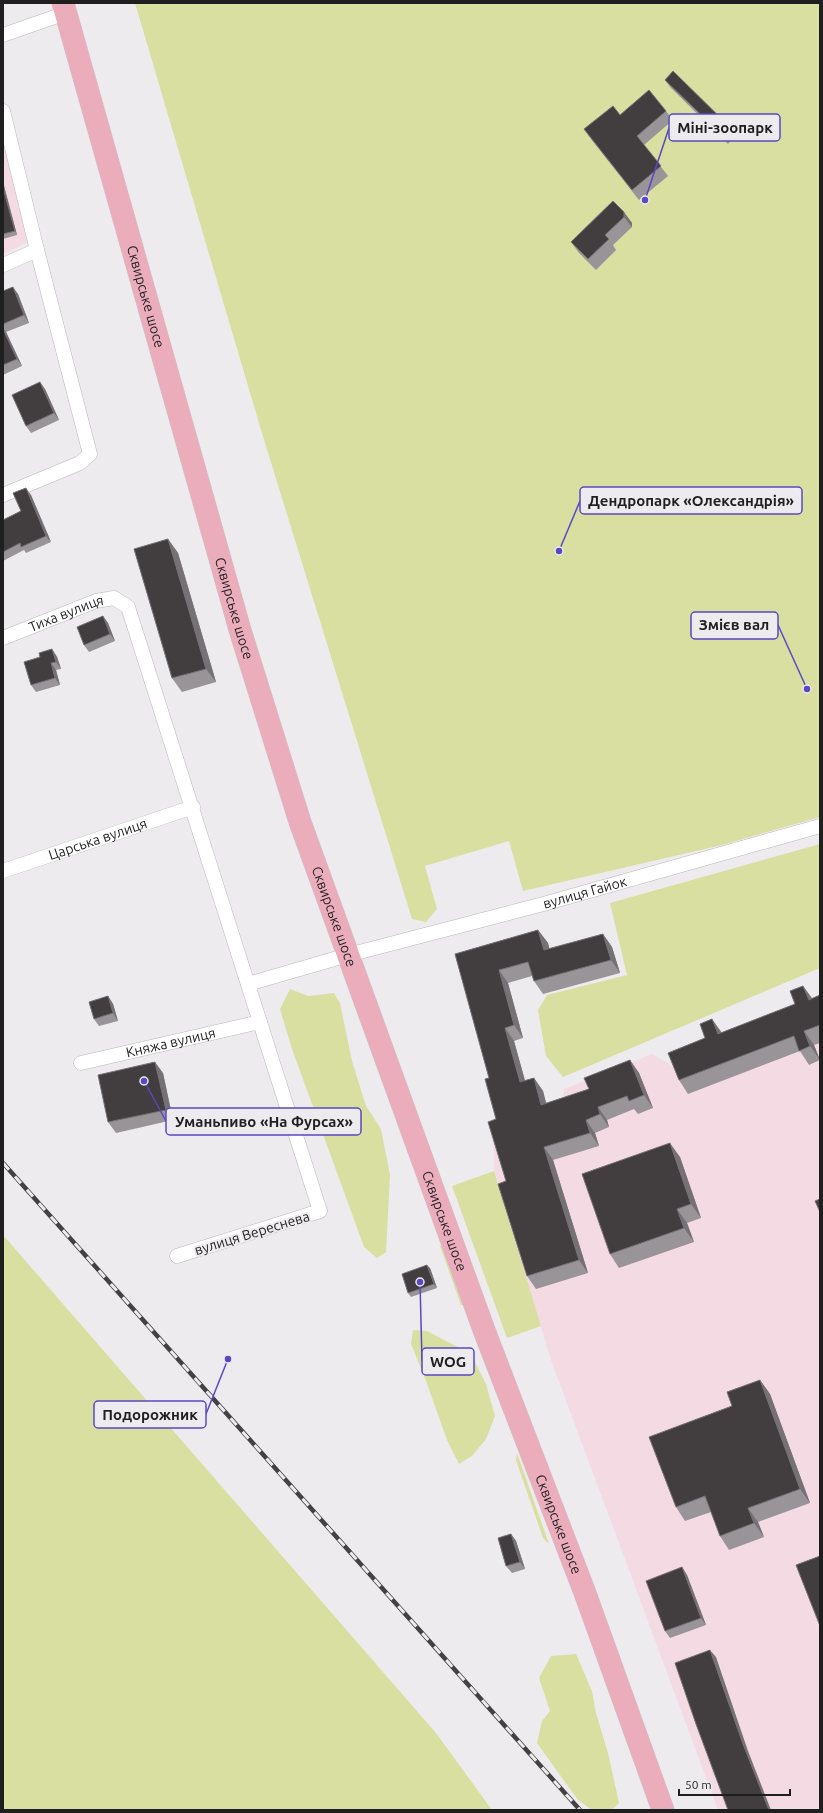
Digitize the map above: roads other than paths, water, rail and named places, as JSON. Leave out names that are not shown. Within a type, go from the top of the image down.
[{"type":"main road","name":"Сквирське шосе","points":[[64,8],[240,630],[300,822],[484,1330],[585,1593],[663,1810]]},
{"type":"street","points":[[3,35],[64,8]]},
{"type":"street","points":[[3,111],[37,250],[90,454],[80,463],[3,495]]},
{"type":"street","points":[[3,264],[37,250]]},
{"type":"street","name":"Тиха вулиця","points":[[3,638],[96,601],[114,598],[128,607],[193,807]]},
{"type":"street","points":[[193,807],[260,1022]]},
{"type":"street","name":"Царська вулиця","points":[[3,871],[193,807]]},
{"type":"street","name":"вулиця Гайок","points":[[248,984],[348,955],[547,904],[820,826]]},
{"type":"street","name":"Княжа вулиця","points":[[81,1063],[260,1022]]},
{"type":"street","name":"вулиця Вереснева","points":[[177,1256],[320,1211],[260,1022]]},
{"type":"railway","points":[[3,1163],[580,1810]]},
{"type":"place","name":"Міні-зоопарк","points":[[645,200]]},
{"type":"place","name":"Дендропарк «Олександрія»","points":[[559,551]]},
{"type":"place","name":"Змієв вал","points":[[807,689]]},
{"type":"place","name":"Уманьпиво «На Фурсах»","points":[[144,1081]]},
{"type":"place","name":"WOG","points":[[420,1282]]},
{"type":"place","name":"Подорожник","points":[[228,1359]]}]
